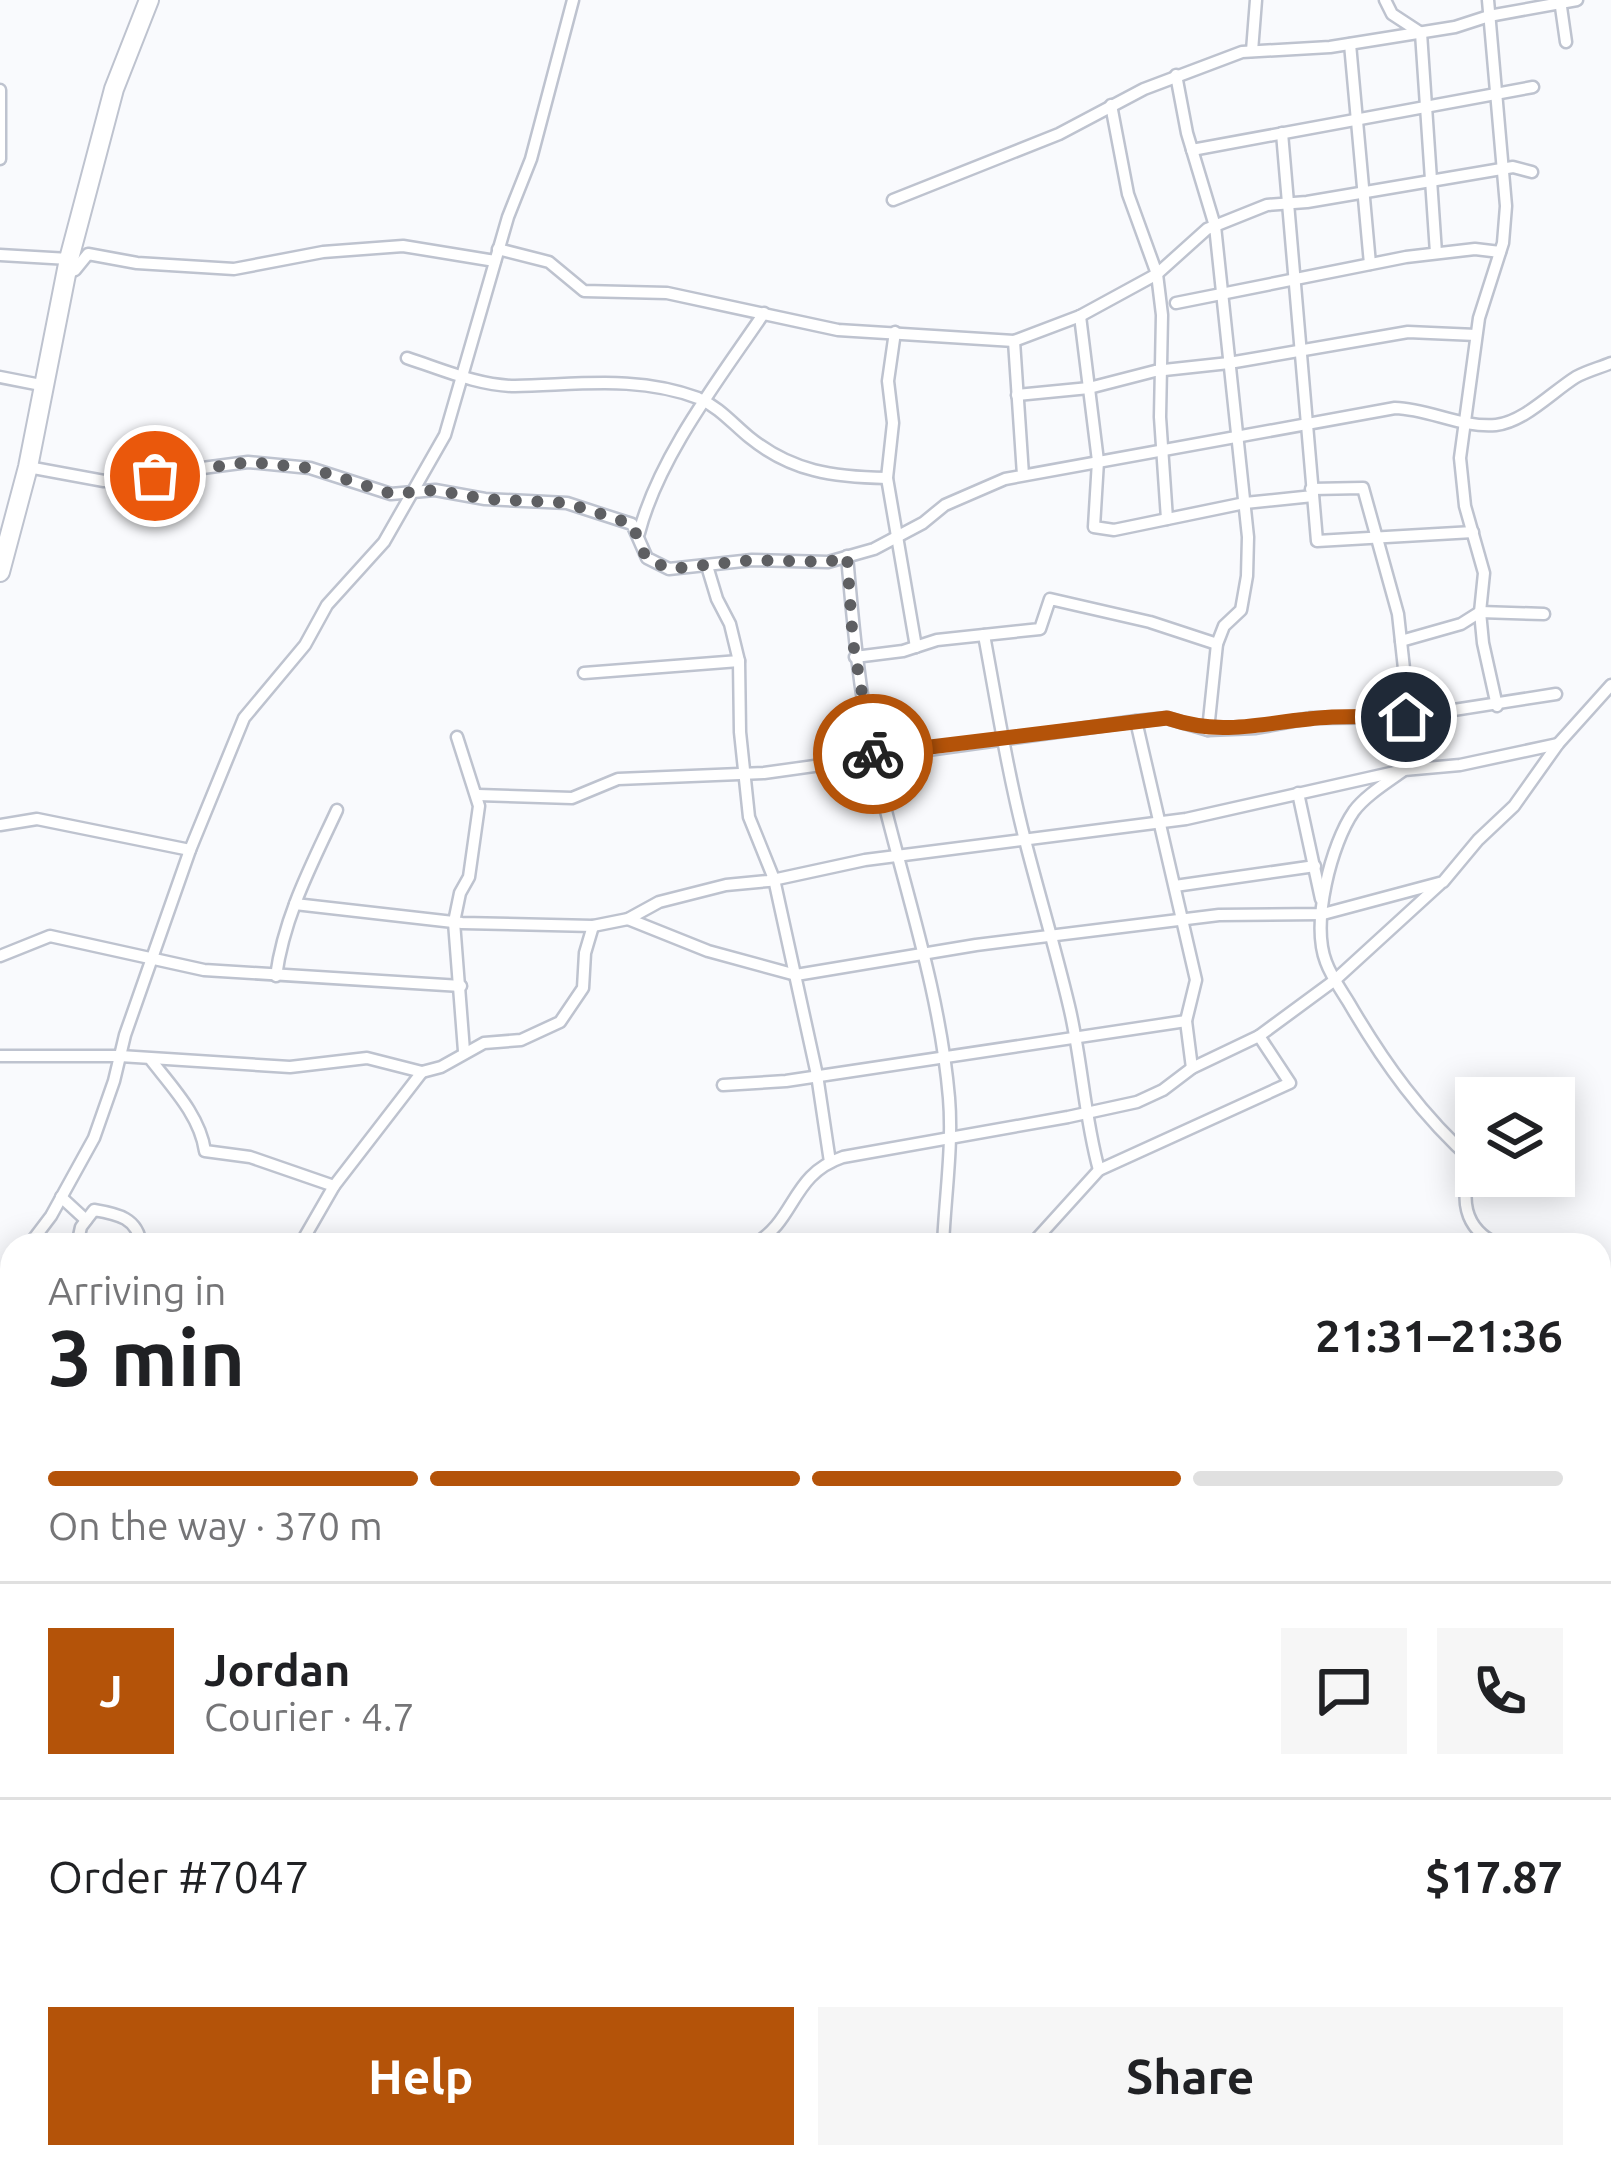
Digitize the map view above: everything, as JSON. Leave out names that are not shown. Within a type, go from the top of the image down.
[{"type":"highway","points":[[0,572],[9,508],[28,467],[68,266],[114,88],[149,0]]},
{"type":"street","points":[[37,1233],[94,1138],[190,850],[244,718],[304,645],[327,604],[384,542],[445,435],[496,255],[531,160],[573,0]]},
{"type":"street","points":[[1252,51],[1256,0]]},
{"type":"street","points":[[1385,0],[1392,14],[1421,33]]},
{"type":"street","points":[[1488,0],[1506,206],[1500,252],[1476,335],[1462,422],[1462,483],[1484,574],[1480,612],[1497,706]]},
{"type":"street","points":[[893,200],[1059,134],[1176,75],[1252,51],[1421,33],[1577,0]]},
{"type":"street","points":[[1560,2],[1566,42]]},
{"type":"street","points":[[1421,33],[1436,253]]},
{"type":"street","points":[[1350,44],[1370,264]]},
{"type":"street","points":[[1176,75],[1215,226],[1246,503],[1247,576],[1240,610],[1224,626],[1217,644],[1208,730]]},
{"type":"street","points":[[1192,150],[1533,87]]},
{"type":"street","points":[[0,90],[0,159]]},
{"type":"street","points":[[1111,105],[1128,194],[1157,274],[1167,519]]},
{"type":"street","points":[[1282,133],[1317,541],[1472,532]]},
{"type":"street","points":[[0,254],[79,267],[88,254],[137,263],[234,269],[322,252],[403,246],[549,262],[584,291],[643,290],[838,329],[1014,340],[1080,316],[1157,274],[1188,243],[1215,226],[1267,205],[1505,168],[1532,172]]},
{"type":"street","points":[[1175,303],[1436,253],[1500,252]]},
{"type":"street","points":[[639,533],[655,489],[704,402],[764,313]]},
{"type":"street","points":[[1080,316],[1098,461],[1094,526],[1114,530],[1246,503],[1363,488],[1401,640],[1408,705],[1404,770]]},
{"type":"street","points":[[895,332],[888,382],[893,431],[887,478],[916,647]]},
{"type":"street","points":[[1017,395],[1089,388],[1160,370],[1408,332],[1476,335]]},
{"type":"street","points":[[1014,340],[1023,475]]},
{"type":"street","points":[[407,358],[514,386],[610,380],[704,402],[767,449],[810,472],[887,478]]},
{"type":"street","points":[[28,467],[104,481],[248,462],[310,468],[392,494],[414,490],[567,503],[632,524],[646,558],[669,569],[752,560],[828,562],[874,549],[945,505],[1023,475],[1395,408],[1422,408],[1462,422],[1512,422],[1582,374],[1611,363]]},
{"type":"street","points":[[0,377],[46,386]]},
{"type":"street","points":[[847,556],[855,657],[873,756],[926,953],[950,1100],[944,1233]]},
{"type":"street","points":[[707,566],[739,662],[749,817],[774,879],[817,1075],[830,1162]]},
{"type":"street","points":[[855,657],[937,640],[1040,628],[1050,599],[1150,622],[1217,644]]},
{"type":"street","points":[[1401,640],[1461,624],[1480,612],[1544,614]]},
{"type":"street","points":[[984,635],[1001,737],[1076,1037],[1089,1134],[1099,1170]]},
{"type":"street","points":[[584,673],[739,662]]},
{"type":"street","points":[[768,1233],[783,1221],[808,1176],[830,1162],[1137,1102],[1192,1068],[1259,1036],[1335,980],[1443,882],[1514,806],[1558,744],[1611,685]]},
{"type":"street","points":[[478,795],[572,798],[618,779],[744,775],[1167,718],[1208,730],[1256,728],[1310,718],[1406,717],[1556,694]]},
{"type":"street","points":[[1136,721],[1196,980],[1186,1021],[1192,1068]]},
{"type":"street","points":[[457,737],[478,795],[472,862],[454,922],[464,1052]]},
{"type":"street","points":[[295,904],[454,922],[593,926],[628,920],[659,902],[725,885],[898,856],[1158,822],[1404,770],[1460,765],[1558,744]]},
{"type":"street","points":[[1404,770],[1357,806],[1336,842],[1321,941],[1326,964],[1380,1058],[1474,1162],[1466,1182],[1468,1215],[1477,1233]]},
{"type":"street","points":[[1298,793],[1323,914]]},
{"type":"street","points":[[276,976],[295,904],[316,848],[337,810]]},
{"type":"street","points":[[0,825],[37,819],[190,850]]},
{"type":"street","points":[[1175,886],[1315,866]]},
{"type":"street","points":[[628,920],[692,945],[796,975],[1184,920],[1323,914],[1443,882]]},
{"type":"street","points":[[0,1057],[120,1056],[290,1067],[367,1058],[422,1072],[484,1043],[541,1034],[560,1022],[583,988],[593,926]]},
{"type":"street","points":[[0,956],[50,936],[152,961],[276,976],[461,986]]},
{"type":"street","points":[[723,1084],[817,1075],[1186,1021]]},
{"type":"street","points":[[1041,1233],[1099,1170],[1290,1083],[1259,1036]]},
{"type":"street","points":[[151,1059],[194,1118],[205,1151],[250,1156],[334,1186]]},
{"type":"street","points":[[307,1233],[334,1186],[422,1072]]},
{"type":"street","points":[[61,1198],[86,1220]]},
{"type":"street","points":[[81,1233],[94,1210],[122,1215],[137,1233]]},
{"type":"way so far","points":[[155,476],[248,462],[310,468],[392,494],[435,490],[485,499],[567,503],[632,524],[646,558],[669,569],[752,560],[828,562],[847,556],[853,643],[873,754]]},
{"type":"route","points":[[873,754],[1167,718],[1208,730],[1256,728],[1310,718],[1406,717]]}]
